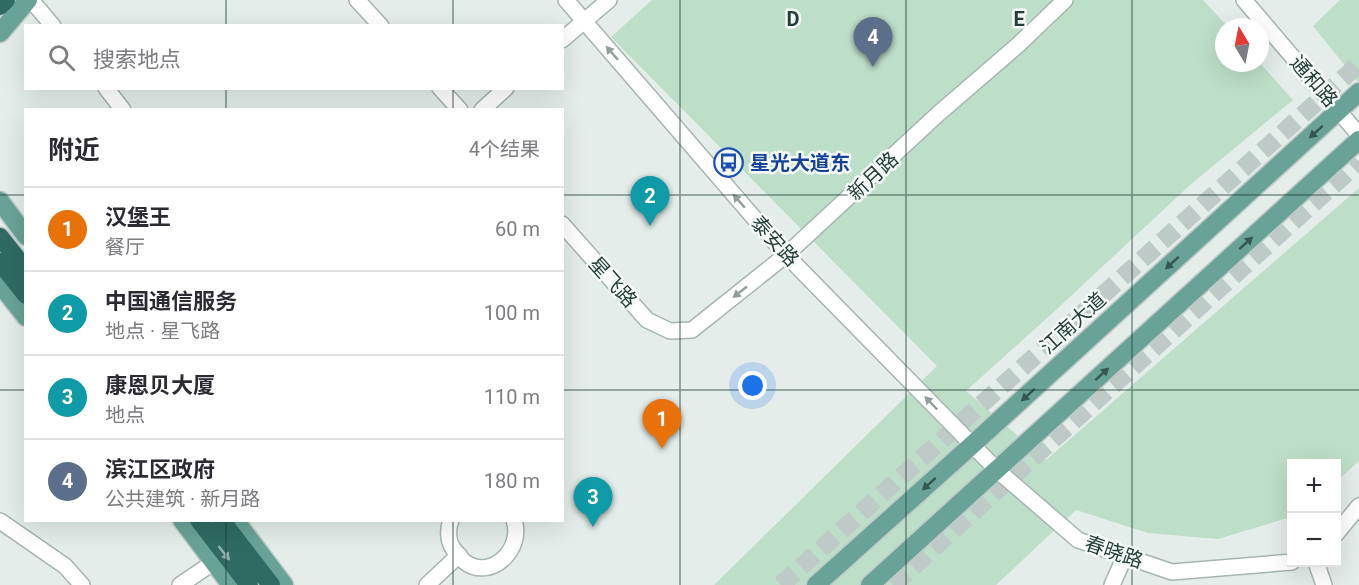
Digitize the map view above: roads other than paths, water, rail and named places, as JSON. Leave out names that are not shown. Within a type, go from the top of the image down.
[{"type":"highway","points":[[0,6],[6,0]]},
{"type":"highway","points":[[0,237],[24,267]]},
{"type":"highway","points":[[0,262],[24,292]]},
{"type":"highway","points":[[201,522],[249,585]]},
{"type":"highway","points":[[222,522],[271,585]]},
{"type":"main road","points":[[0,33],[30,0]]},
{"type":"main road","name":"江南大道","points":[[816,585],[1359,92]]},
{"type":"main road","points":[[870,585],[1359,138]]},
{"type":"main road","points":[[0,201],[24,233]]},
{"type":"main road","points":[[0,284],[24,314]]},
{"type":"main road","points":[[184,522],[231,585]]},
{"type":"main road","points":[[237,522],[284,585]]},
{"type":"street","points":[[30,0],[51,24]]},
{"type":"street","points":[[357,0],[379,24]]},
{"type":"street","name":"泰安路","points":[[566,0],[786,255],[997,470]]},
{"type":"street","points":[[564,38],[609,0]]},
{"type":"street","name":"新月路","points":[[670,332],[692,330],[786,255],[1065,0]]},
{"type":"street","name":"通和路","points":[[1244,0],[1339,110],[1359,138]]},
{"type":"street","points":[[108,90],[121,108]]},
{"type":"street","points":[[443,90],[458,108]]},
{"type":"street","points":[[484,108],[504,90]]},
{"type":"street","name":"星飞路","points":[[564,226],[647,320],[670,332]]},
{"type":"street","name":"春晓路","points":[[997,470],[1078,540],[1173,572],[1287,562]]},
{"type":"street","points":[[1341,528],[1359,506]]},
{"type":"street","points":[[0,521],[65,566],[82,585]]},
{"type":"street","points":[[451,522],[448,536],[451,547],[466,562],[476,566],[496,564],[512,550],[516,539],[514,522]]},
{"type":"street","points":[[427,585],[459,555]]},
{"type":"street","points":[[1112,585],[1125,556]]},
{"type":"street","points":[[180,585],[214,562]]},
{"type":"street","points":[[1318,567],[1324,585]]},
{"type":"tunnel","points":[[781,585],[1359,64]]},
{"type":"tunnel","points":[[893,585],[1359,162]]},
{"type":"place","name":"滨江区政府","points":[[873,67]]},
{"type":"place","name":"星光大道东","points":[[729,163]]},
{"type":"place","name":"中国通信服务","points":[[650,226]]},
{"type":"place","name":"汉堡王","points":[[662,449]]},
{"type":"place","name":"康恩贝大厦","points":[[593,527]]}]
